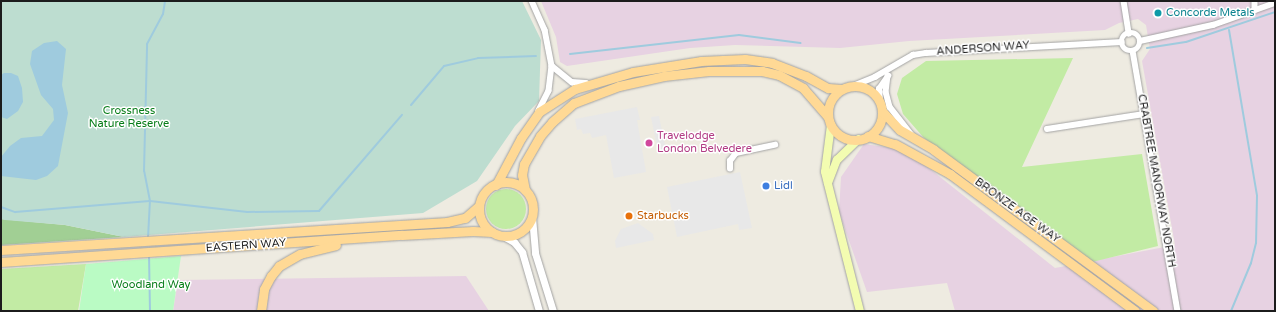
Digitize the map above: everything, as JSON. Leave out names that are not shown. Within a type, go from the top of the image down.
[{"type":"main road","points":[[496,185],[521,138],[539,112],[561,95],[590,84],[668,65],[745,59],[772,63],[806,76],[828,88],[841,89],[852,86],[869,90],[881,106],[879,125],[837,160],[827,184]]},
{"type":"main road","points":[[525,190],[511,182],[496,185],[485,193],[479,206],[482,222],[492,232],[503,236],[521,232],[532,217],[532,201],[525,190],[522,175],[524,164],[540,136],[552,122],[574,104],[619,86],[664,76],[708,71],[762,71],[779,75],[803,88],[840,135],[864,138]]},
{"type":"main road","points":[[841,89],[831,98],[826,160],[827,184],[860,311]]},
{"type":"main road","name":"BRONZE AGE WAY","points":[[881,106],[888,120],[917,141],[934,150],[1153,311]]},
{"type":"main road","name":"BRONZE AGE WAY","points":[[864,138],[895,144],[950,174],[1135,311]]},
{"type":"main road","name":"EASTERN WAY","points":[[1,250],[447,222],[465,218],[479,206]]},
{"type":"main road","name":"EASTERN WAY","points":[[1,262],[402,235],[473,231],[492,232]]},
{"type":"main road","points":[[261,311],[264,289],[270,276],[289,259],[323,247],[402,235]]},
{"type":"street","points":[[532,1],[545,30],[552,61],[549,91],[539,112]]},
{"type":"street","points":[[1124,1],[1129,34],[1122,42],[1127,51],[1133,52],[1139,47],[1140,42],[1137,36],[1129,34]]},
{"type":"street","points":[[1255,1],[1255,10]]},
{"type":"street","points":[[1140,42],[1213,25],[1275,2]]},
{"type":"street","name":"ANDERSON WAY","points":[[852,86],[893,67],[913,55],[936,51],[1122,42]]},
{"type":"street","name":"CRABTREE MANORWAY NORTH","points":[[1133,52],[1178,311]]},
{"type":"street","points":[[552,61],[572,82],[590,84]]},
{"type":"street","points":[[881,106],[879,89],[893,67]]},
{"type":"street","points":[[888,76],[886,92],[890,107],[917,141]]},
{"type":"street","points":[[1047,129],[1144,114]]},
{"type":"street","points":[[730,170],[730,161],[736,153],[775,145]]},
{"type":"street","points":[[532,217],[535,253],[553,311]]},
{"type":"street","points":[[503,236],[514,242],[522,252],[539,311]]},
{"type":"shaded area","points":[[541,1],[1275,1],[1275,311],[955,311],[947,283],[867,292],[839,212],[841,177],[864,144],[906,150],[1055,268],[1175,245],[1142,61],[1150,49],[1146,25],[1138,19],[1119,23],[1105,30],[909,41],[840,48],[735,45],[690,48],[567,66],[560,62],[556,37]]},
{"type":"shaded area","points":[[637,107],[640,120],[637,120],[646,172],[614,178],[606,135],[592,138],[590,133],[583,134],[581,129],[577,130],[575,119]]},
{"type":"shaded area","points":[[659,116],[666,150],[658,152],[651,117]]},
{"type":"shaded area","points":[[740,172],[752,228],[739,230],[738,224],[677,237],[667,187]]},
{"type":"shaded area","points":[[638,223],[653,234],[654,240],[616,248],[615,241],[621,229]]},
{"type":"shaded area","points":[[466,276],[489,311],[173,311],[178,280]]},
{"type":"green space","name":"Crossness Nature Reserve","points":[[1,1],[522,1],[541,40],[539,101],[515,126],[477,181],[423,213],[124,237],[65,225],[5,220],[1,219]]},
{"type":"green space","points":[[1073,58],[1022,167],[1142,154],[1158,246],[1092,262],[924,138],[903,114],[897,94],[902,78],[926,61]]},
{"type":"green space","points":[[506,189],[520,195],[526,209],[520,223],[506,229],[492,223],[486,209],[492,195]]},
{"type":"green space","points":[[1,219],[65,225],[124,237],[1,245]]},
{"type":"green space","name":"Woodland Way","points":[[181,256],[173,311],[79,311],[86,264]]},
{"type":"green space","points":[[86,264],[78,311],[1,311],[1,269]]},
{"type":"water","points":[[57,41],[66,49],[62,85],[68,113],[58,166],[47,176],[36,180],[1,176],[1,157],[10,146],[21,138],[42,136],[54,120],[53,109],[41,95],[30,64],[32,51],[44,43]]},
{"type":"water","points":[[4,73],[11,73],[18,76],[22,88],[23,102],[18,111],[7,119],[1,117],[1,75]]},
{"type":"waterway","points":[[148,238],[150,201],[144,171],[147,44],[163,14],[165,1]]},
{"type":"waterway","points":[[1147,48],[1186,42],[1275,12]]},
{"type":"waterway","points":[[1229,30],[1257,196],[1256,243],[1251,263],[1231,311]]},
{"type":"waterway","points":[[570,54],[739,35],[800,43]]},
{"type":"waterway","points":[[411,105],[444,66],[478,58],[536,56]]},
{"type":"waterway","points":[[1,207],[15,212],[150,201],[247,212],[319,211],[402,115]]},
{"type":"waterway","points":[[149,254],[150,311]]},
{"type":"place","name":"Concorde Metals","points":[[1158,13]]},
{"type":"place","name":"Travelodge London Belvedere","points":[[649,143]]},
{"type":"place","name":"Lidl","points":[[766,186]]},
{"type":"place","name":"Starbucks","points":[[629,216]]}]
